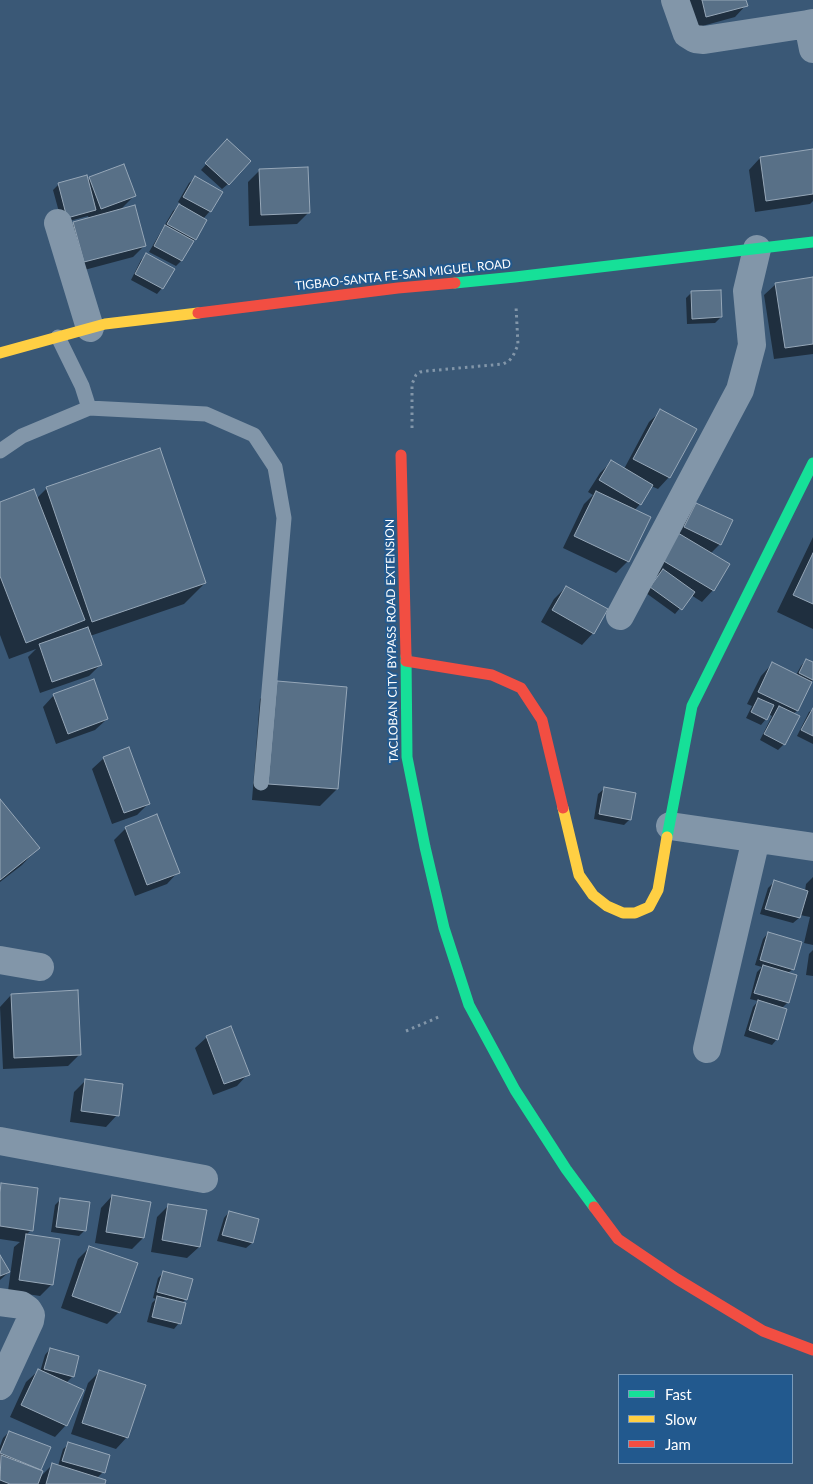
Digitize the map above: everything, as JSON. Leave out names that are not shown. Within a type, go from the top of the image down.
[{"type":"main road","name":"TIGBAO-SANTA FE-SAN MIGUEL ROAD","points":[[0,353],[105,324],[398,288],[515,277],[813,242]]},
{"type":"main road","name":"TACLOBAN CITY BYPASS ROAD EXTENSION","points":[[401,455],[406,661],[406,757],[444,928],[469,1005],[514,1090],[566,1169],[618,1239],[677,1279],[763,1331],[813,1350]]},
{"type":"main road","points":[[406,661],[492,674],[520,688],[542,720],[579,875],[593,895],[607,906],[623,913],[635,913],[649,907],[658,890],[692,706],[813,463]]},
{"type":"street","points":[[675,0],[687,34],[695,39],[704,40],[811,32]]},
{"type":"street","points":[[58,223],[90,328]]},
{"type":"street","points":[[620,616],[740,390],[752,345],[747,291],[757,249]]},
{"type":"street","points":[[670,826],[813,847]]},
{"type":"street","points":[[707,1049],[756,839]]},
{"type":"street","points":[[0,960],[40,967]]},
{"type":"street","points":[[0,1141],[204,1179]]},
{"type":"street","points":[[0,1302],[21,1305],[31,1315],[0,1386]]},
{"type":"lane","points":[[58,337],[82,386],[89,408]]},
{"type":"lane","points":[[0,451],[22,436],[89,408],[206,414],[254,435],[275,467],[284,518],[261,782]]},
{"type":"path","points":[[401,455],[410,450],[412,441],[412,384],[416,375],[427,371],[503,364],[513,356],[518,345],[515,277]]},
{"type":"path","points":[[406,1031],[469,1005]]},
{"type":"building","points":[[702,0],[746,0],[748,6],[706,17]]},
{"type":"building","points":[[227,139],[251,161],[229,185],[205,163]]},
{"type":"building","points":[[813,149],[813,194],[766,201],[760,157]]},
{"type":"building","points":[[124,164],[136,196],[101,209],[89,177]]},
{"type":"building","points":[[308,167],[310,213],[261,215],[259,169]]},
{"type":"building","points":[[87,175],[96,210],[67,218],[58,183]]},
{"type":"building","points":[[195,176],[223,192],[211,212],[183,197]]},
{"type":"building","points":[[179,204],[207,220],[196,240],[167,224]]},
{"type":"building","points":[[135,205],[146,246],[84,262],[73,222]]},
{"type":"building","points":[[165,225],[194,241],[182,261],[154,246]]},
{"type":"building","points":[[146,253],[175,269],[163,289],[135,274]]},
{"type":"building","points":[[813,277],[813,344],[785,348],[775,283]]},
{"type":"building","points":[[721,290],[722,317],[692,319],[691,291]]},
{"type":"building","points":[[660,409],[697,429],[670,478],[633,459]]},
{"type":"building","points":[[160,448],[206,583],[92,622],[46,487]]},
{"type":"building","points":[[611,460],[653,485],[641,505],[599,480]]},
{"type":"building","points":[[34,489],[85,620],[26,643],[0,576],[0,502]]},
{"type":"building","points":[[596,491],[651,517],[629,562],[574,536]]},
{"type":"building","points":[[696,503],[733,520],[721,545],[684,527]]},
{"type":"building","points":[[678,533],[730,564],[714,591],[662,560]]},
{"type":"building","points":[[813,553],[813,604],[793,595]]},
{"type":"building","points":[[663,569],[695,592],[682,610],[650,587]]},
{"type":"building","points":[[566,586],[608,609],[594,634],[552,610]]},
{"type":"building","points":[[88,627],[102,665],[52,682],[39,644]]},
{"type":"building","points":[[806,659],[813,662],[813,680],[799,673]]},
{"type":"building","points":[[772,662],[812,682],[798,711],[758,692]]},
{"type":"building","points":[[94,679],[108,719],[68,734],[53,694]]},
{"type":"building","points":[[277,681],[347,687],[338,789],[268,784]]},
{"type":"building","points":[[758,698],[774,705],[767,720],[751,712]]},
{"type":"building","points":[[779,706],[800,716],[785,745],[764,734]]},
{"type":"building","points":[[813,708],[813,736],[801,730]]},
{"type":"building","points":[[129,747],[150,804],[124,813],[103,757]]},
{"type":"building","points":[[604,787],[636,793],[631,820],[599,814]]},
{"type":"building","points":[[0,799],[40,848],[0,880]]},
{"type":"building","points":[[157,814],[180,873],[147,885],[125,827]]},
{"type":"building","points":[[774,880],[808,891],[800,918],[765,909]]},
{"type":"building","points":[[768,932],[802,942],[794,970],[760,960]]},
{"type":"building","points":[[763,965],[797,975],[789,1003],[754,993]]},
{"type":"building","points":[[78,990],[81,1055],[14,1058],[11,994]]},
{"type":"building","points":[[758,1000],[787,1009],[778,1040],[749,1030]]},
{"type":"building","points":[[231,1026],[250,1075],[224,1084],[206,1036]]},
{"type":"building","points":[[85,1079],[123,1084],[119,1116],[81,1111]]},
{"type":"building","points":[[1,1183],[38,1188],[33,1231],[0,1226]]},
{"type":"building","points":[[112,1195],[151,1202],[144,1238],[106,1232]]},
{"type":"building","points":[[60,1198],[90,1202],[86,1231],[56,1227]]},
{"type":"building","points":[[168,1204],[207,1210],[200,1247],[162,1240]]},
{"type":"building","points":[[229,1211],[259,1219],[253,1243],[222,1235]]},
{"type":"building","points":[[26,1234],[60,1239],[53,1285],[19,1280]]},
{"type":"building","points":[[89,1246],[138,1263],[120,1313],[72,1296]]},
{"type":"building","points":[[0,1255],[10,1272],[0,1276]]},
{"type":"building","points":[[163,1271],[193,1279],[187,1300],[157,1292]]},
{"type":"building","points":[[157,1296],[186,1303],[181,1324],[152,1317]]},
{"type":"building","points":[[50,1348],[79,1356],[74,1377],[44,1369]]},
{"type":"building","points":[[38,1369],[84,1390],[67,1426],[21,1405]]},
{"type":"building","points":[[99,1370],[146,1385],[128,1438],[82,1423]]},
{"type":"building","points":[[9,1431],[51,1447],[41,1470],[0,1453]]},
{"type":"building","points":[[68,1442],[110,1455],[105,1473],[62,1461]]},
{"type":"building","points":[[1,1455],[43,1471],[38,1484],[10,1484],[0,1480]]},
{"type":"building","points":[[52,1463],[106,1480],[105,1484],[46,1484]]},
{"type":"traffic: fast","points":[[455,283],[813,242]]},
{"type":"traffic: fast","points":[[667,837],[692,706],[813,463]]},
{"type":"traffic: fast","points":[[406,656],[407,757],[444,928],[469,1005],[515,1090],[566,1169],[594,1207]]},
{"type":"traffic: slow","points":[[0,353],[105,324],[198,313]]},
{"type":"traffic: slow","points":[[563,808],[579,875],[593,895],[607,906],[623,913],[635,913],[649,907],[658,890],[667,837]]},
{"type":"traffic: jam","points":[[198,313],[398,288],[455,283]]},
{"type":"traffic: jam","points":[[401,455],[406,656]]},
{"type":"traffic: jam","points":[[406,661],[492,675],[521,688],[542,720],[563,808]]},
{"type":"traffic: jam","points":[[594,1207],[618,1239],[677,1279],[763,1331],[813,1350]]}]
